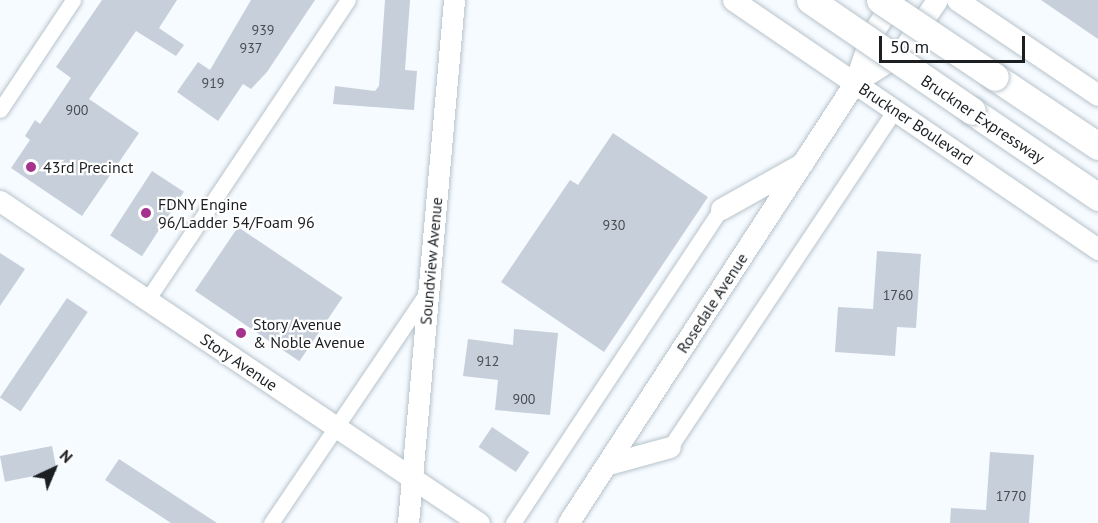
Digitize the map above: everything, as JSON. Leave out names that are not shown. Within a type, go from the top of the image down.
[{"type":"highway","name":"Bruckner Expressway","points":[[810,0],[1098,197]]},
{"type":"highway","points":[[880,0],[1098,146]]},
{"type":"main road","name":"Soundview Avenue","points":[[408,523],[454,0]]},
{"type":"main road","name":"Bruckner Boulevard","points":[[733,0],[1098,249]]},
{"type":"main road","name":"Rosedale Avenue","points":[[568,523],[855,82],[871,35],[894,0]]},
{"type":"main road","name":"Rosedale Avenue","points":[[855,82],[900,54],[937,0]]},
{"type":"main road","points":[[957,0],[1098,95]]},
{"type":"main road","points":[[722,209],[803,162]]},
{"type":"main road","name":"Story Avenue","points":[[0,201],[479,523]]},
{"type":"main road","points":[[608,464],[670,447]]},
{"type":"street","points":[[0,110],[73,0]]},
{"type":"street","points":[[147,300],[348,0]]},
{"type":"street","points":[[670,447],[896,110]]},
{"type":"street","points":[[513,523],[722,209]]},
{"type":"street","points":[[272,523],[428,291]]},
{"type":"building","points":[[102,0],[177,0],[159,28],[184,45],[176,56],[136,31],[89,99],[139,133],[82,216],[11,168],[30,140],[25,136],[35,120],[40,124],[71,78],[56,67]]},
{"type":"building","points":[[251,0],[315,0],[267,72],[251,89],[243,84],[218,121],[177,92],[198,62],[210,70]]},
{"type":"building","points":[[385,0],[410,0],[405,70],[417,71],[414,110],[333,104],[335,86],[375,91],[379,86]]},
{"type":"building","points":[[1041,0],[1098,0],[1098,39]]},
{"type":"building","points":[[613,133],[708,197],[604,352],[501,282],[570,180],[578,185]]},
{"type":"building","name":"FDNY Engine 96/Ladder 54/Foam 96","points":[[152,171],[184,192],[142,256],[110,236]]},
{"type":"building","points":[[238,227],[342,297],[299,361],[195,291]]},
{"type":"building","points":[[877,251],[921,254],[916,328],[897,327],[895,356],[835,352],[838,307],[873,309]]},
{"type":"building","points":[[0,253],[25,269],[0,306]]},
{"type":"building","points":[[67,298],[88,312],[21,411],[0,397]]},
{"type":"building","points":[[514,329],[558,333],[550,415],[495,410],[498,380],[463,376],[468,339],[513,345]]},
{"type":"building","points":[[492,427],[529,452],[516,472],[479,447]]},
{"type":"building","points":[[52,446],[57,472],[5,482],[0,456]]},
{"type":"building","points":[[990,452],[1034,455],[1029,523],[950,523],[951,508],[986,510]]},
{"type":"building","points":[[119,459],[217,523],[171,523],[105,480]]},
{"type":"place","name":"43rd Precinct","points":[[31,167]]},
{"type":"place","name":"FDNY Engine 96/Ladder 54/Foam 96","points":[[146,213]]},
{"type":"place","name":"Story Avenue & Noble Avenue","points":[[241,333]]}]
